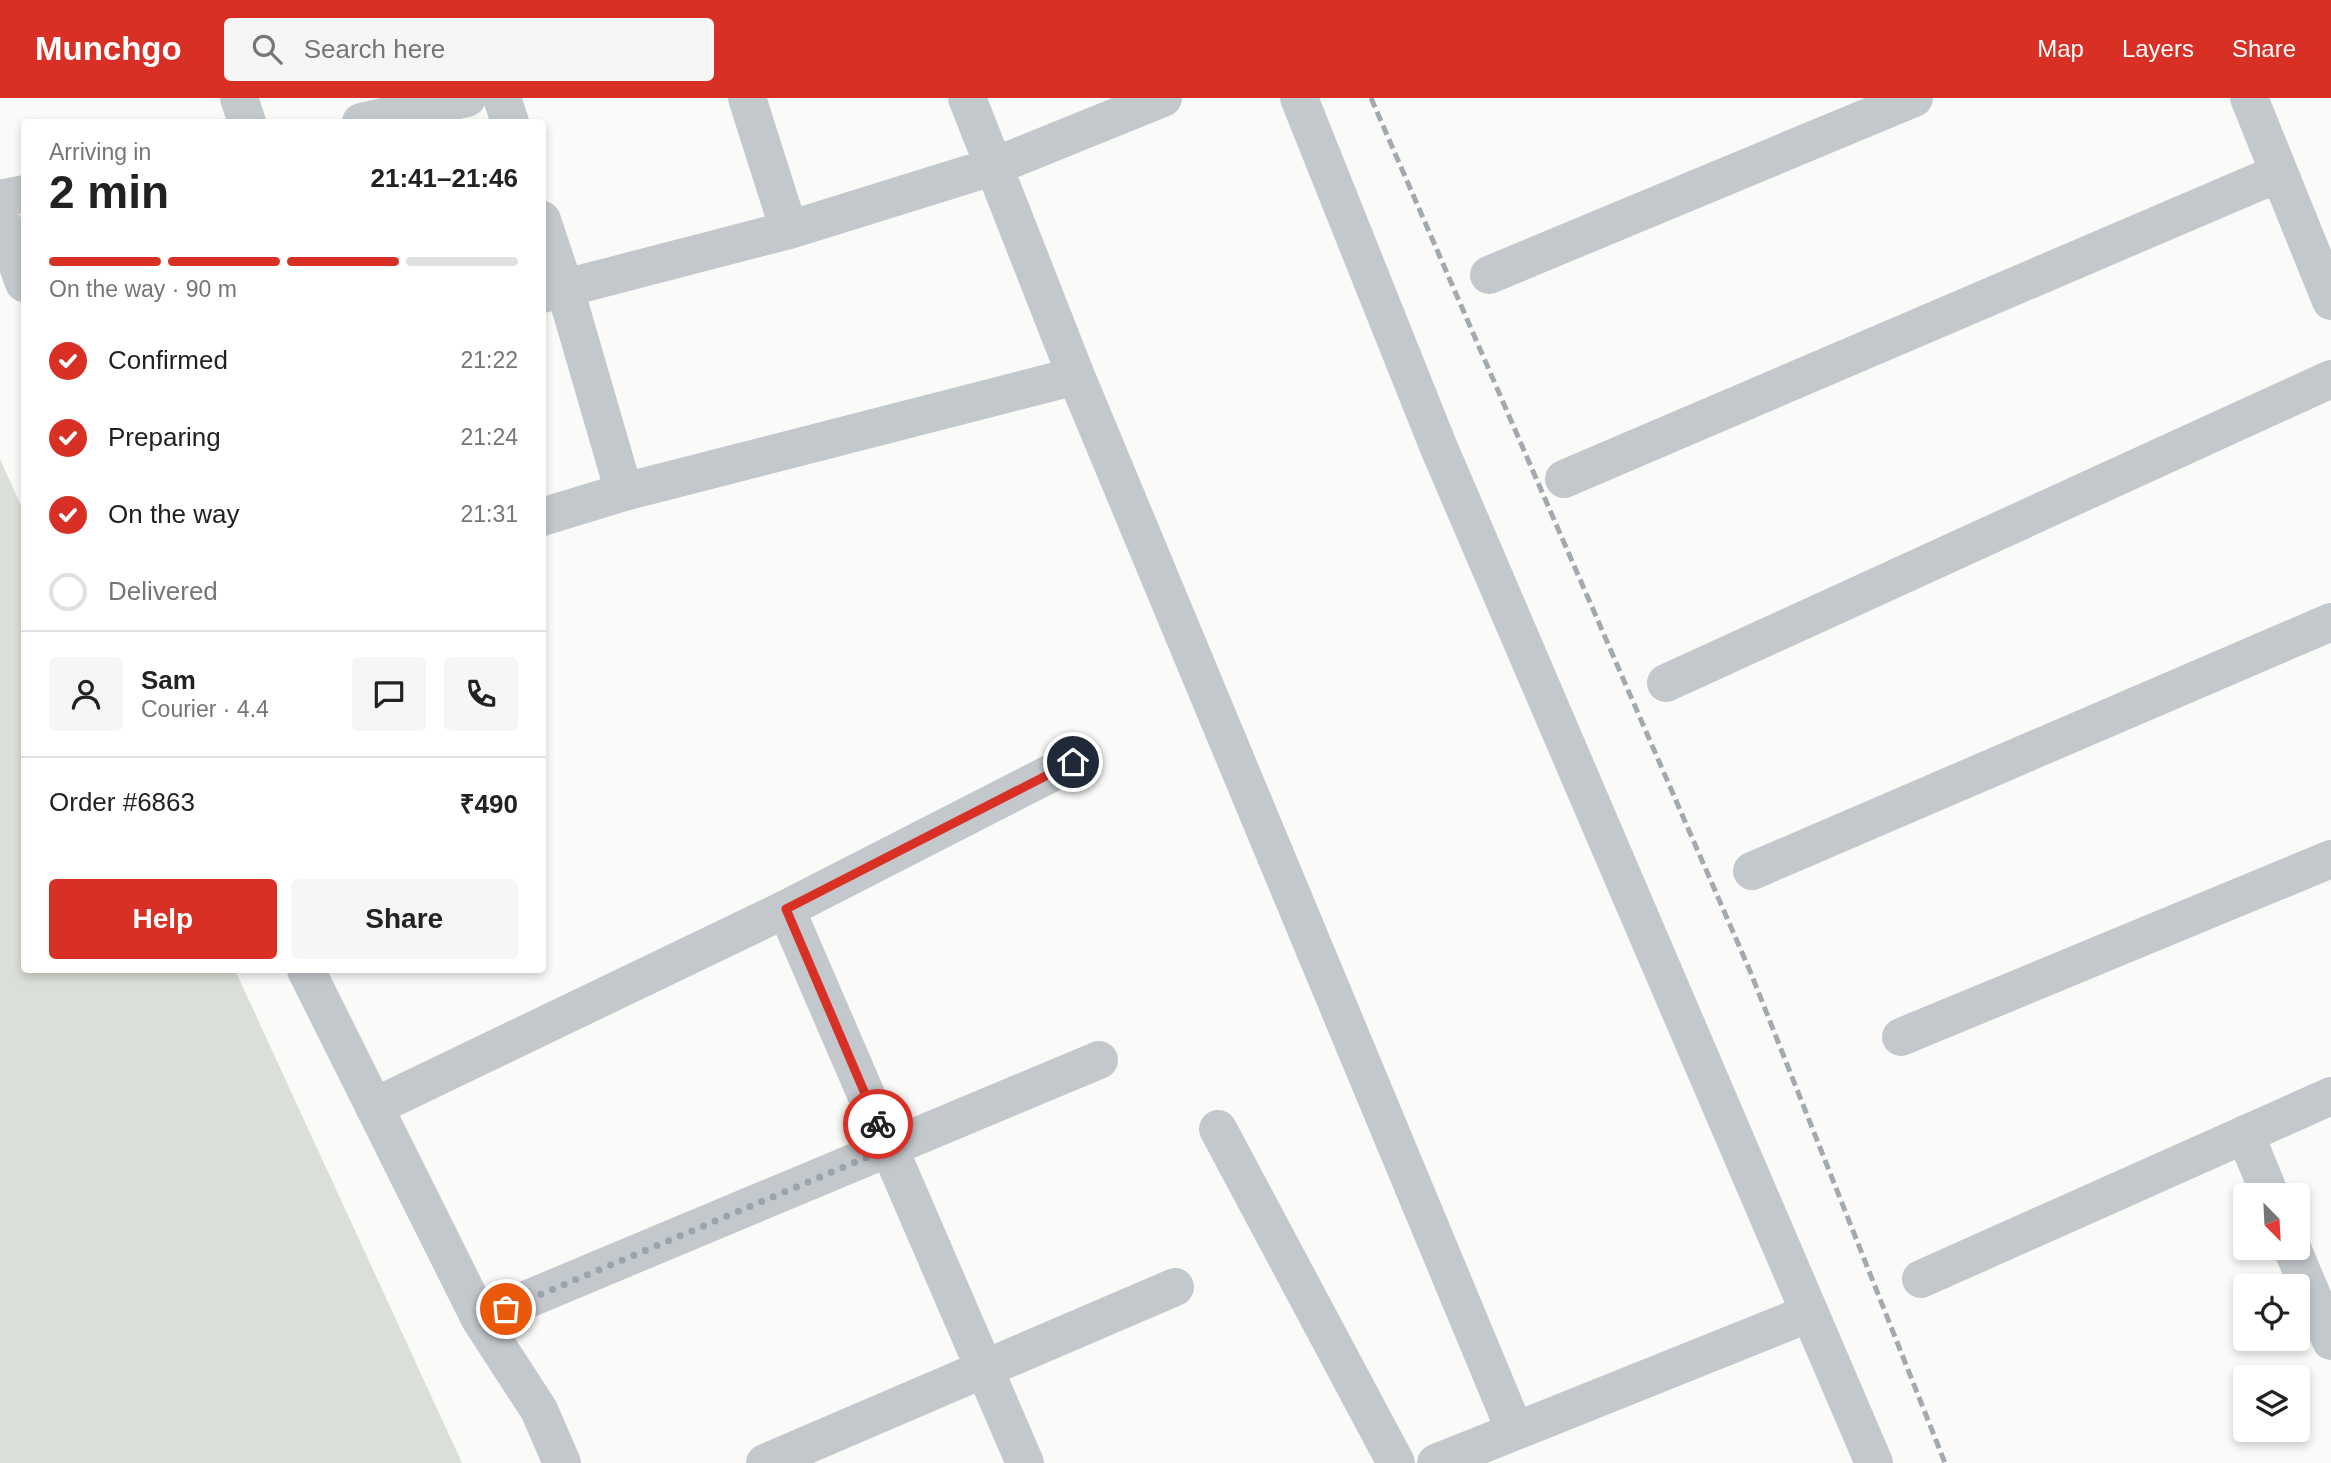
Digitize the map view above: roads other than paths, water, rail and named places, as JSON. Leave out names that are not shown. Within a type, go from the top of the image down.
[{"type":"street","points":[[239,98],[246,119]]},
{"type":"street","points":[[374,119],[467,98]]},
{"type":"street","points":[[502,98],[509,119]]},
{"type":"street","points":[[747,98],[789,230]]},
{"type":"street","points":[[967,98],[1076,376],[1515,1431]]},
{"type":"street","points":[[554,291],[789,230],[995,166],[1163,98]]},
{"type":"street","points":[[1299,98],[1439,448],[1874,1463]]},
{"type":"street","points":[[1489,275],[1914,98]]},
{"type":"street","points":[[2249,98],[2331,301]]},
{"type":"street","points":[[1564,479],[2279,173]]},
{"type":"street","points":[[0,200],[21,195]]},
{"type":"street","points":[[0,216],[21,275]]},
{"type":"street","points":[[546,244],[554,291],[624,492]]},
{"type":"street","points":[[546,516],[624,492],[1076,376]]},
{"type":"street","points":[[1666,683],[2331,379]]},
{"type":"street","points":[[1752,871],[2331,622]]},
{"type":"street","points":[[374,1107],[786,909],[1073,762]]},
{"type":"street","points":[[1901,1037],[2331,859]]},
{"type":"street","points":[[786,909],[1025,1463]]},
{"type":"street","points":[[307,973],[481,1319],[538,1410],[562,1463]]},
{"type":"street","points":[[481,1319],[1099,1060]]},
{"type":"street","points":[[1921,1279],[2331,1096]]},
{"type":"street","points":[[1218,1129],[1396,1463]]},
{"type":"street","points":[[2245,1135],[2265,1183]]},
{"type":"street","points":[[2297,1260],[2331,1342]]},
{"type":"street","points":[[765,1463],[1175,1287]]},
{"type":"street","points":[[1436,1463],[1810,1313]]},
{"type":"railway","points":[[1371,98],[1750,971],[1945,1463]]}]
